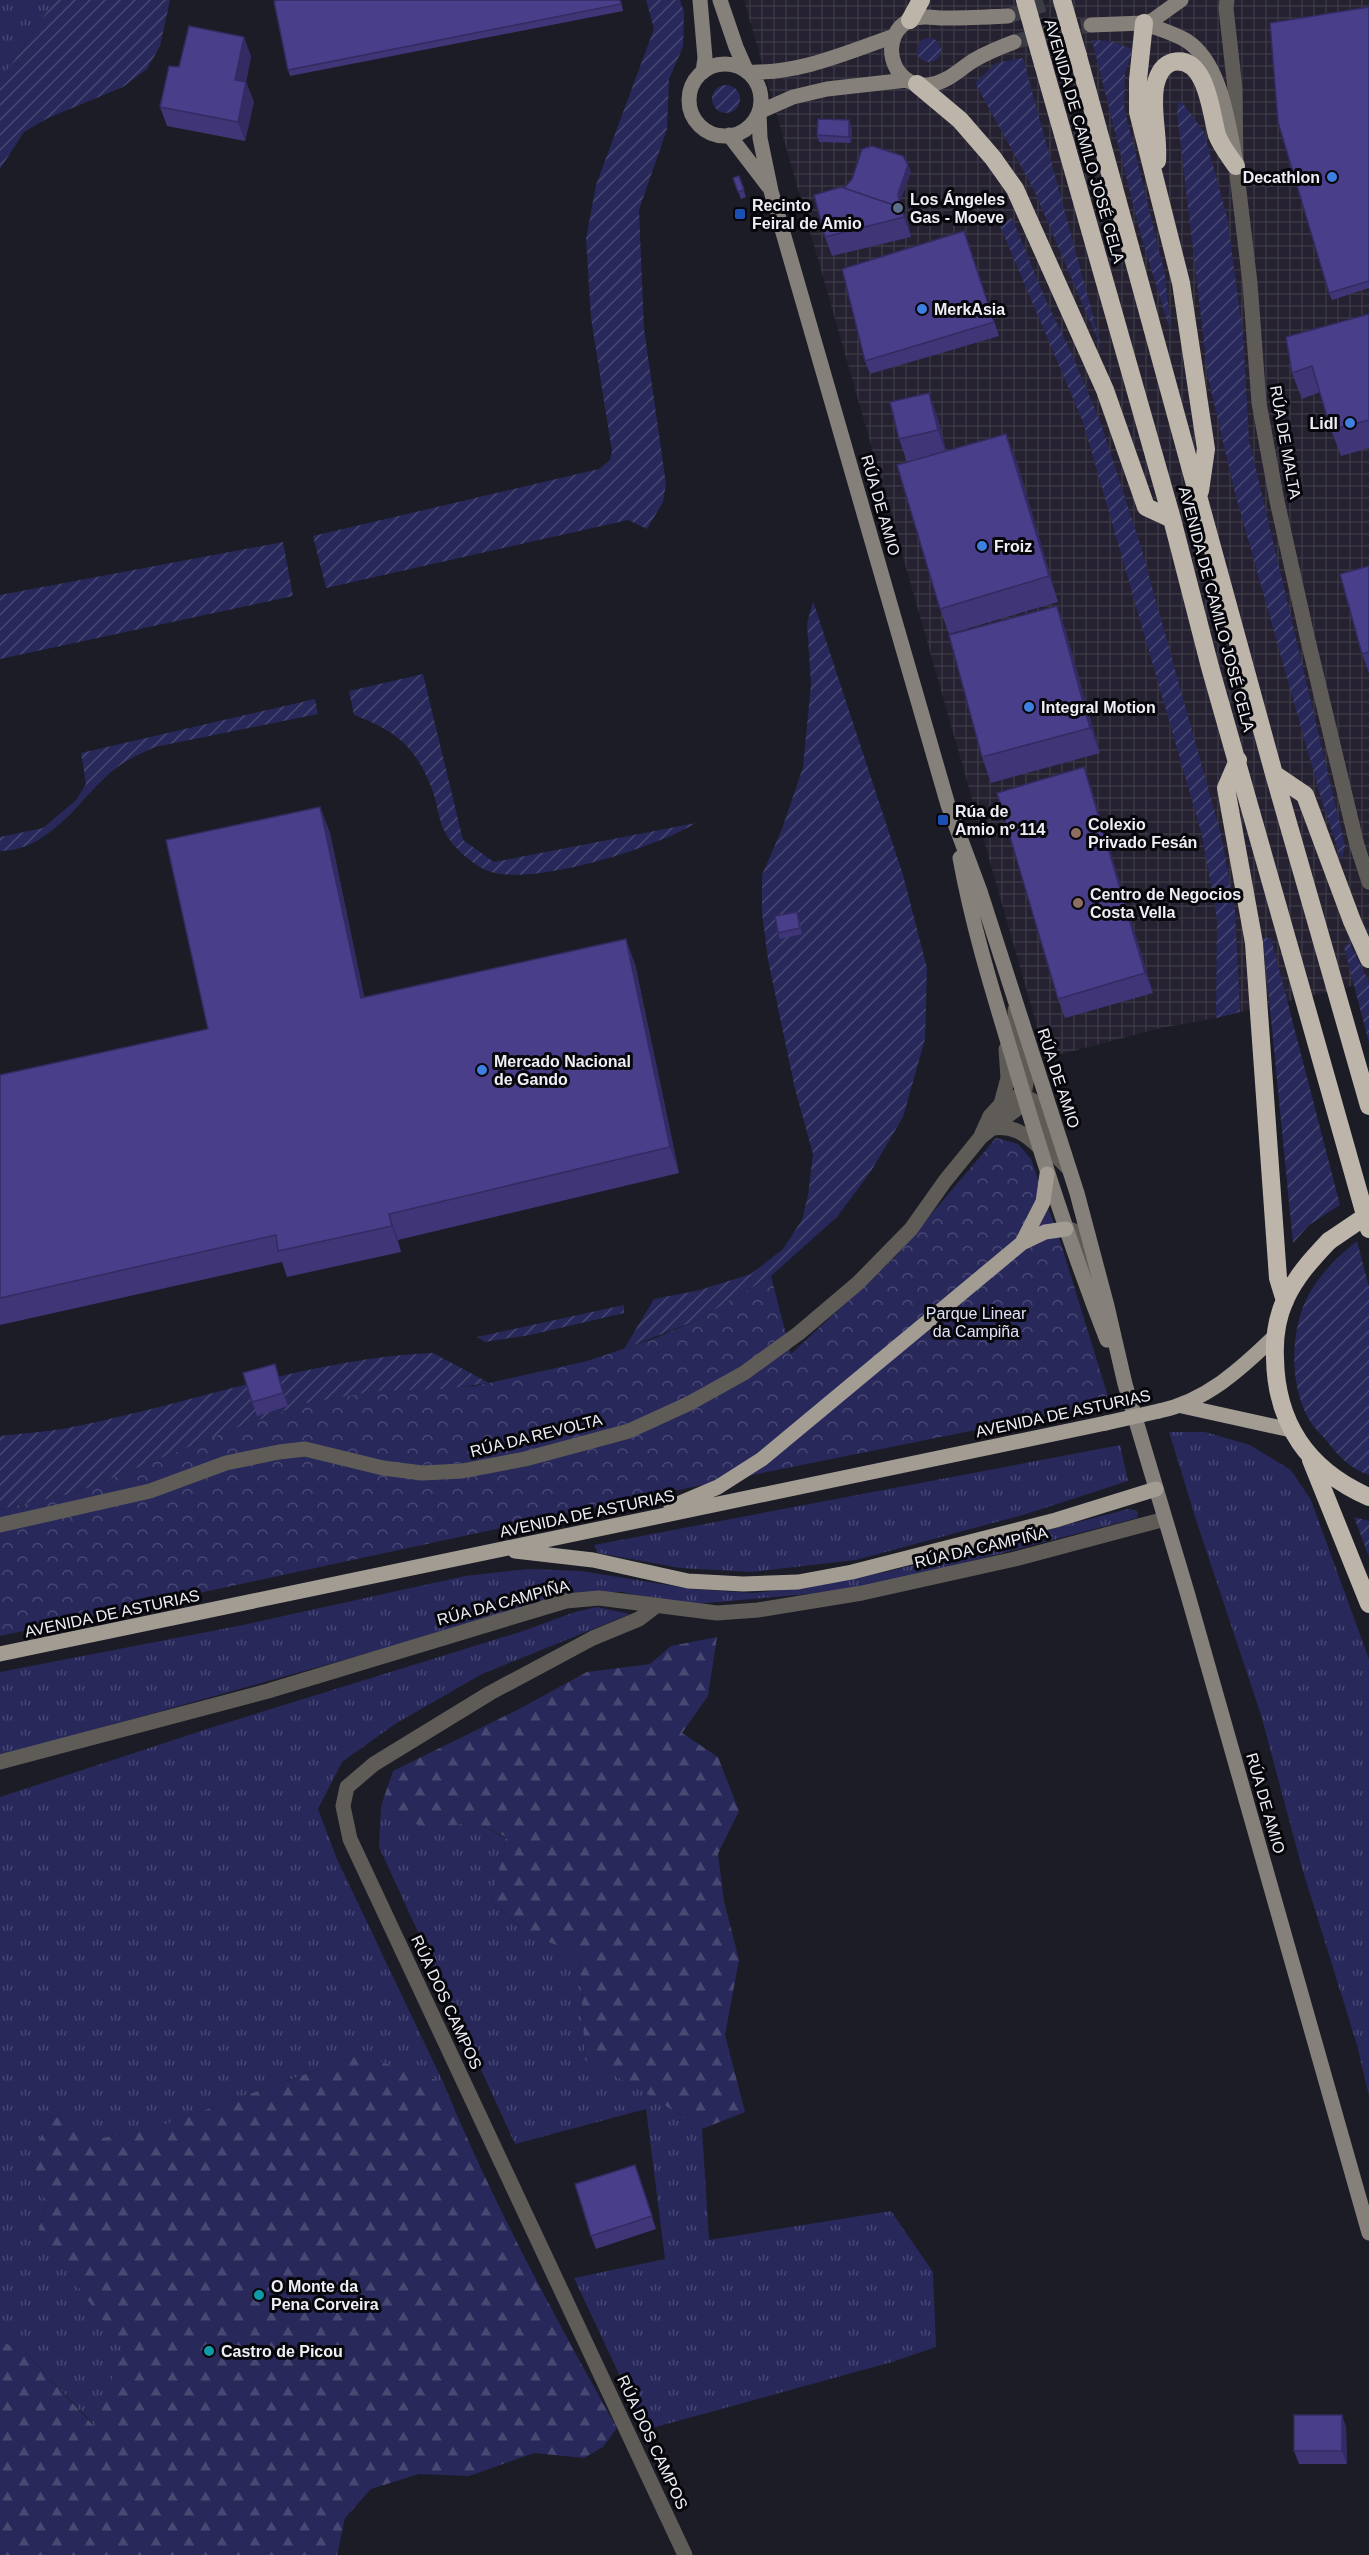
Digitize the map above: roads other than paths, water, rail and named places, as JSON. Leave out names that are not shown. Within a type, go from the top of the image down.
[{"type":"highway","points":[[910,20],[921,0]]},
{"type":"highway","name":"AVENIDA DE CAMILO JOSÉ CELA","points":[[1025,0],[1369,1229]]},
{"type":"highway","name":"AVENIDA DE CAMILO JOSÉ CELA","points":[[1062,0],[1274,774],[1369,1106]]},
{"type":"highway","points":[[1144,23],[1138,81],[1138,112],[1182,283],[1206,449],[1199,498]]},
{"type":"highway","points":[[1155,178],[1158,147],[1154,123],[1155,88],[1158,76],[1171,62],[1188,65],[1196,72],[1208,94],[1218,137],[1236,166]]},
{"type":"highway","points":[[912,82],[960,120],[993,158],[1015,189],[1105,390],[1146,507],[1172,519]]},
{"type":"highway","points":[[1238,760],[1226,788],[1254,943],[1278,1278],[1285,1301]]},
{"type":"highway","points":[[1274,774],[1305,795],[1352,921],[1369,958]]},
{"type":"highway","points":[[1369,1214],[1329,1241],[1303,1268],[1285,1301],[1274,1337],[1275,1385],[1291,1430],[1311,1458],[1369,1604]]},
{"type":"highway","points":[[1311,1458],[1345,1487],[1369,1497]]},
{"type":"main road","points":[[1022,1243],[1043,1202],[1047,1174]]},
{"type":"main road","points":[[641,1520],[718,1487],[762,1459],[1022,1243],[1045,1233],[1066,1229]]},
{"type":"main road","points":[[1182,1406],[1238,1372],[1274,1337]]},
{"type":"main road","points":[[1182,1406],[1291,1430]]},
{"type":"main road","name":"AVENIDA DE ASTURIAS","points":[[0,1654],[1182,1406]]},
{"type":"main road","points":[[503,1550],[592,1560],[688,1581],[743,1584],[798,1582],[852,1572],[1056,1520],[1156,1489]]},
{"type":"street","points":[[700,0],[705,58],[703,72]]},
{"type":"street","points":[[720,0],[747,72],[758,86],[759,112],[748,128],[729,135],[708,132],[692,116],[689,104],[689,93],[694,82],[703,72],[722,64],[740,67],[747,72],[768,73],[810,65],[894,36]]},
{"type":"street","points":[[1091,26],[1144,23],[1153,20],[1181,0]]},
{"type":"street","name":"RÚA DE MALTA","points":[[1227,0],[1238,130],[1236,166],[1250,283],[1259,402],[1275,490],[1357,845],[1369,882]]},
{"type":"street","points":[[912,82],[899,73],[891,55],[894,36],[900,26],[920,16],[945,18],[1008,16]]},
{"type":"street","points":[[1144,23],[1187,41],[1205,60],[1221,91],[1236,166]]},
{"type":"street","points":[[759,112],[793,97],[827,89],[939,82],[954,75],[975,60],[1014,42]]},
{"type":"street","name":"RÚA DE AMIO","points":[[759,112],[760,138],[771,191],[955,828],[980,891],[1069,1168],[1125,1384],[1369,2233]]},
{"type":"street","name":"RÚA DE AMIO","points":[[729,135],[771,191]]},
{"type":"street","name":"RÚA DE AMIO","points":[[955,828],[969,905],[1047,1174],[1081,1274],[1125,1384]]},
{"type":"street","name":"RÚA DE AMIO","points":[[1014,998],[1017,1038],[1027,1077],[1024,1096]]},
{"type":"street","name":"RÚA DE AMIO","points":[[1001,1104],[1008,1067],[1003,1028]]},
{"type":"street","points":[[1001,1104],[1018,1096],[1024,1096]]},
{"type":"street","name":"RÚA DE AMIO","points":[[1024,1096],[1032,1100],[1055,1155],[1069,1168]]},
{"type":"street","name":"RÚA DA REVOLTA","points":[[0,1526],[150,1491],[226,1463],[279,1452],[305,1449],[383,1468],[422,1473],[462,1472],[525,1460],[629,1431],[690,1403],[744,1372],[799,1333],[858,1283],[911,1229],[945,1181],[980,1138],[1019,1107],[1024,1096]]},
{"type":"street","name":"RÚA DA REVOLTA","points":[[980,1138],[990,1116],[1001,1104]]},
{"type":"street","points":[[993,1128],[1014,1129],[1039,1147]]},
{"type":"street","name":"RÚA DE AMIO","points":[[1066,1229],[1078,1234],[1091,1275],[1104,1296]]},
{"type":"street","name":"RÚA DA CAMPIÑA","points":[[0,1762],[268,1691],[566,1601],[598,1598],[717,1613],[758,1610],[862,1593],[1015,1559],[1165,1520]]},
{"type":"street","name":"RÚA DOS CAMPOS","points":[[656,1606],[639,1619],[593,1638],[490,1693],[374,1764],[347,1787],[343,1806],[350,1839],[685,2555]]},
{"type":"tunnel","points":[[1008,16],[1058,0]]},
{"type":"tunnel","points":[[1014,42],[1054,31],[1091,25]]},
{"type":"place","name":"Decathlon","points":[[1332,177]]},
{"type":"place","name":"Los Ángeles Gas - Moeve","points":[[898,208]]},
{"type":"place","name":"Recinto Feiral de Amio","points":[[740,214]]},
{"type":"place","name":"MerkAsia","points":[[922,309]]},
{"type":"place","name":"Lidl","points":[[1350,423]]},
{"type":"place","name":"Froiz","points":[[982,546]]},
{"type":"place","name":"Integral Motion","points":[[1029,707]]},
{"type":"place","name":"Rúa de Amio nº 114","points":[[943,820]]},
{"type":"place","name":"Colexio Privado Fesán","points":[[1076,833]]},
{"type":"place","name":"Centro de Negocios Costa Vella","points":[[1078,903]]},
{"type":"place","name":"Mercado Nacional de Gando","points":[[482,1070]]},
{"type":"place","name":"O Monte da Pena Corveira","points":[[259,2295]]},
{"type":"place","name":"Castro de Picou","points":[[209,2351]]},
{"type":"park label","name":"Parque Linear da Campiña","points":[[976,1322]]}]
